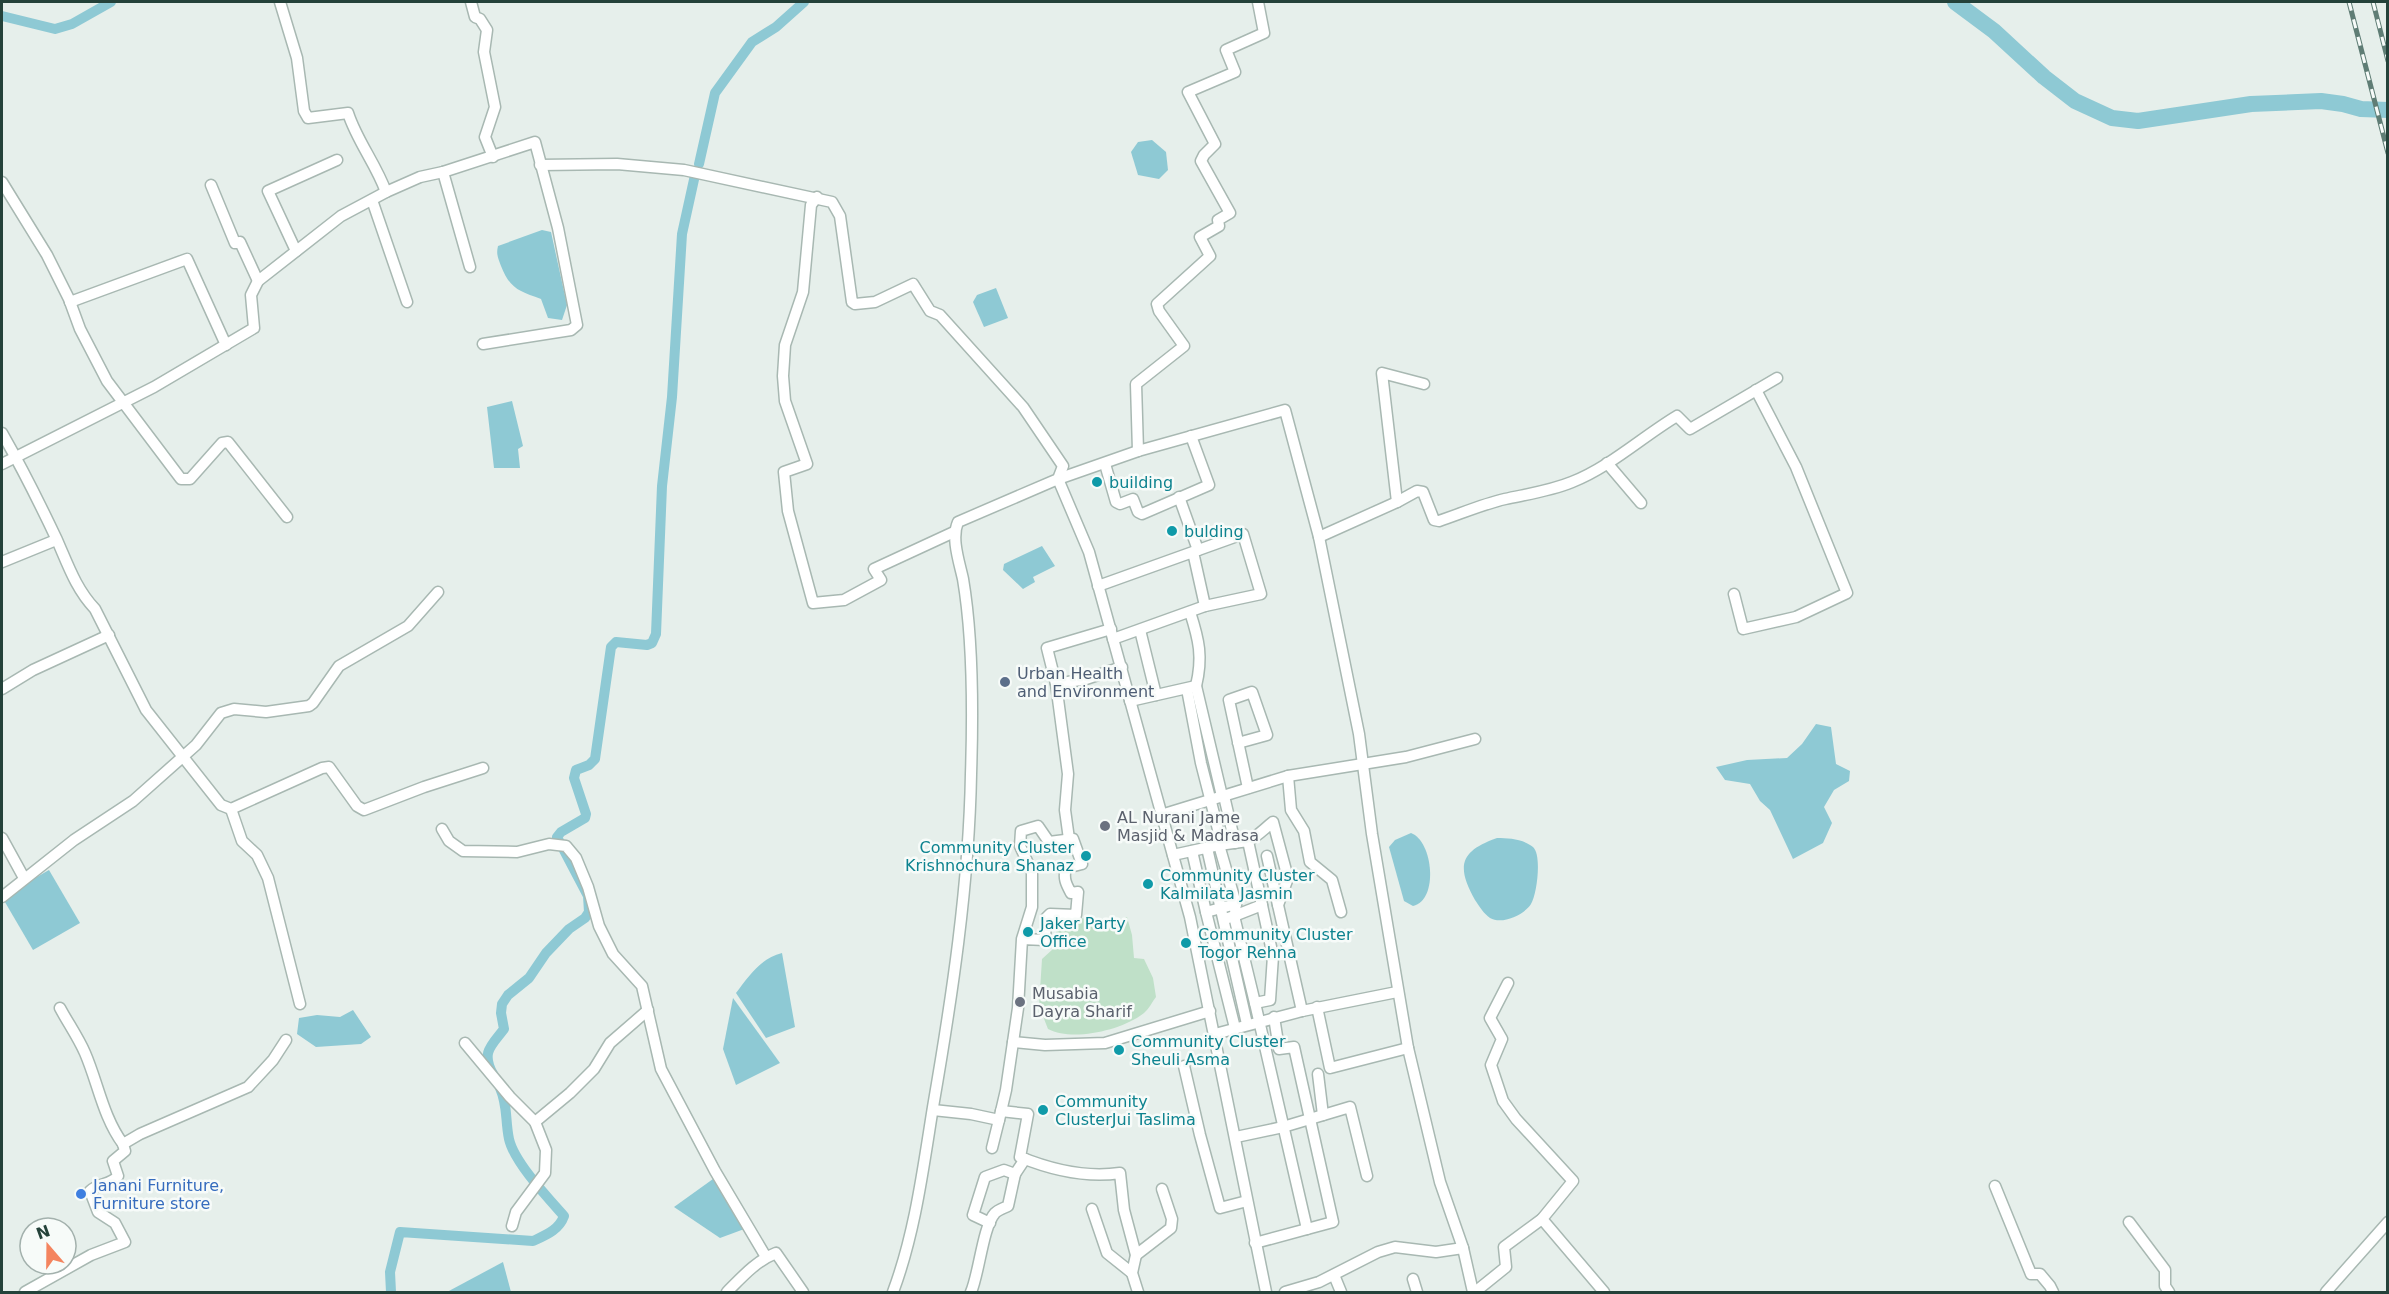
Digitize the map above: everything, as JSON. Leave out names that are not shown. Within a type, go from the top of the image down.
[{"type":"street","points":[[279,2],[297,58],[304,111],[308,118],[348,114],[354,130],[380,175],[386,192]]},
{"type":"street","points":[[471,2],[475,17],[480,19],[487,30],[484,52],[495,107],[485,137],[493,157]]},
{"type":"street","points":[[1138,451],[1136,384],[1184,346],[1159,311],[1157,304],[1210,256],[1200,237],[1220,225],[1218,220],[1228,215],[1229,210],[1202,161],[1204,155],[1215,144],[1188,92],[1235,72],[1226,50],[1264,33],[1258,2]]},
{"type":"street","points":[[2,464],[124,402],[254,328],[251,294],[258,281],[341,216],[420,177],[493,157],[535,142],[558,228],[577,325],[571,330],[483,344]]},
{"type":"street","points":[[296,251],[268,191],[338,160]]},
{"type":"street","points":[[540,165],[617,164],[684,170],[832,201],[840,216],[852,302],[855,304],[875,302],[913,285],[930,311],[940,315],[1023,406],[1063,466],[1058,479],[1089,552],[1190,917],[1266,1293]]},
{"type":"street","points":[[443,172],[470,267]]},
{"type":"street","points":[[2,182],[36,235],[106,381],[181,479],[190,479],[222,443],[228,442],[287,517]]},
{"type":"street","points":[[211,185],[235,243],[240,243],[258,281]]},
{"type":"street","points":[[817,197],[811,205],[803,292],[785,345],[783,376],[785,401],[807,464],[784,472],[788,511],[813,603],[844,600],[881,580],[874,569],[954,532]]},
{"type":"street","points":[[372,200],[407,302]]},
{"type":"street","points":[[70,302],[187,259],[226,345]]},
{"type":"street","points":[[1397,502],[1382,373],[1424,384]]},
{"type":"street","points":[[1319,537],[1416,491],[1423,492],[1434,520],[1439,521],[1503,499],[1539,493],[1573,482],[1607,463],[1677,416],[1690,429],[1777,378]]},
{"type":"street","points":[[1734,594],[1743,629],[1796,617],[1847,593],[1796,467],[1756,390]]},
{"type":"street","points":[[893,1293],[901,1271],[917,1203],[933,1110],[964,894],[971,774],[970,648],[964,587],[954,532],[958,522],[1058,479],[1138,451],[1285,410],[1319,537],[1364,764],[1372,834],[1407,1048],[1440,1182],[1463,1248],[1474,1293],[1506,1267],[1504,1247],[1542,1219],[1573,1181],[1516,1119],[1503,1101],[1491,1065],[1502,1039],[1490,1017],[1508,983]]},
{"type":"street","points":[[2,433],[76,582],[84,597],[95,609],[146,710],[221,805],[231,809],[329,767],[357,806],[364,810],[483,768]]},
{"type":"street","points":[[1105,464],[1116,502],[1120,504],[1133,499],[1140,514],[1203,489],[1209,484],[1191,436]]},
{"type":"street","points":[[1607,463],[1641,503]]},
{"type":"street","points":[[1179,497],[1195,551],[1205,606]]},
{"type":"street","points":[[1069,839],[1065,810],[1068,774],[1056,684],[1047,648],[1140,630],[1205,606],[1261,594],[1243,534],[1098,586]]},
{"type":"street","points":[[2,562],[56,540]]},
{"type":"street","points":[[2,897],[74,840],[133,801],[196,744],[214,720],[227,710],[266,712],[299,709],[313,704],[341,663],[408,626],[438,592]]},
{"type":"street","points":[[1190,612],[1200,644],[1200,669],[1191,687],[1209,800],[1220,845],[1229,912],[1253,1023],[1283,1127],[1307,1228]]},
{"type":"street","points":[[1140,630],[1156,695]]},
{"type":"street","points":[[2,688],[33,670],[109,635]]},
{"type":"street","points":[[1056,684],[1086,679],[1122,667]]},
{"type":"street","points":[[1130,701],[1191,687]]},
{"type":"street","points":[[1191,687],[1235,843]]},
{"type":"street","points":[[1238,742],[1267,735],[1252,693],[1229,700],[1238,742],[1248,788]]},
{"type":"street","points":[[1161,815],[1288,776],[1406,757],[1475,739]]},
{"type":"street","points":[[1288,776],[1291,810],[1304,831],[1310,862],[1332,880],[1341,912]]},
{"type":"street","points":[[231,809],[242,841],[257,855],[268,878],[300,1004]]},
{"type":"street","points":[[1173,855],[1248,841],[1257,837],[1273,822],[1288,878],[1278,905]]},
{"type":"street","points":[[992,1148],[1000,1115],[1018,1008],[1022,939],[1032,907],[1032,872],[1020,846],[1020,831],[1038,826],[1049,842],[1073,839],[1082,864],[1066,868],[1064,874],[1065,882],[1071,893],[1078,892],[1076,915],[1050,914],[1046,918],[1045,940],[1022,939]]},
{"type":"street","points":[[442,828],[449,842],[464,851],[517,852],[549,844],[566,846],[576,858],[588,887],[599,926],[608,945],[613,954],[642,986],[661,1069],[715,1171],[766,1257]]},
{"type":"street","points":[[2,838],[24,878]]},
{"type":"street","points":[[1248,841],[1273,956],[1270,1000],[1255,1003]]},
{"type":"street","points":[[1207,848],[1229,912],[1255,1003],[1253,1023]]},
{"type":"street","points":[[1192,851],[1235,1028]]},
{"type":"street","points":[[1267,856],[1302,1011]]},
{"type":"street","points":[[1206,912],[1229,912],[1262,905]]},
{"type":"street","points":[[1215,1034],[1274,1017],[1397,992]]},
{"type":"street","points":[[25,1293],[91,1255],[125,1242],[115,1223],[98,1212],[90,1191],[98,1185],[115,1180],[118,1176],[113,1161],[125,1151],[99,1096],[85,1052],[60,1008]]},
{"type":"street","points":[[1317,1008],[1330,1068],[1407,1048]]},
{"type":"street","points":[[535,1122],[570,1094],[594,1069],[609,1043],[648,1010]]},
{"type":"street","points":[[1013,1042],[1045,1045],[1105,1043],[1210,1011]]},
{"type":"street","points":[[1255,1243],[1333,1222],[1294,1047],[1280,1049],[1274,1017]]},
{"type":"street","points":[[123,1144],[140,1134],[248,1087],[273,1060],[286,1040]]},
{"type":"street","points":[[465,1043],[510,1097],[535,1122],[546,1150],[544,1173],[516,1212],[512,1226]]},
{"type":"street","points":[[1184,1066],[1220,1208],[1247,1201]]},
{"type":"street","points":[[1318,1074],[1323,1115]]},
{"type":"street","points":[[1236,1137],[1311,1119],[1350,1103],[1367,1176]]},
{"type":"street","points":[[933,1110],[971,1114],[1028,1114],[1020,1157],[1048,1168],[1101,1176],[1120,1173],[1124,1210],[1136,1255],[1132,1273],[1138,1293]]},
{"type":"street","points":[[971,1293],[977,1279],[990,1223],[995,1213],[1008,1206],[1015,1174],[1025,1159]]},
{"type":"street","points":[[990,1223],[973,1215],[985,1177],[1004,1170],[1015,1174]]},
{"type":"street","points":[[1995,1186],[2031,1274],[2040,1274],[2053,1293]]},
{"type":"street","points":[[1136,1255],[1171,1228],[1172,1219],[1162,1189]]},
{"type":"street","points":[[1092,1209],[1107,1253],[1132,1273]]},
{"type":"street","points":[[1542,1219],[1604,1293]]},
{"type":"street","points":[[2129,1222],[2165,1270],[2165,1286],[2169,1293]]},
{"type":"street","points":[[2326,1293],[2388,1222]]},
{"type":"street","points":[[1286,1293],[1334,1275],[1378,1252],[1395,1247],[1416,1252],[1463,1248]]},
{"type":"street","points":[[727,1293],[766,1257],[778,1253],[803,1293]]},
{"type":"street","points":[[1334,1275],[1341,1293]]},
{"type":"street","points":[[1413,1280],[1417,1293]]},
{"type":"green space","points":[[1072,917],[1088,919],[1090,923],[1100,923],[1113,922],[1127,917],[1132,935],[1134,958],[1144,959],[1153,978],[1156,997],[1144,1013],[1124,1024],[1098,1032],[1071,1034],[1048,1029],[1039,1006],[1042,959],[1053,949],[1058,923]]},
{"type":"water","points":[[1152,140],[1166,152],[1168,170],[1159,179],[1138,175],[1131,152],[1138,142]]},
{"type":"water","points":[[542,230],[551,232],[567,305],[562,320],[548,318],[541,299],[521,291],[508,280],[498,256],[498,246]]},
{"type":"water","points":[[996,288],[1008,318],[984,327],[973,302],[977,295]]},
{"type":"water","points":[[512,401],[523,446],[518,449],[520,468],[494,468],[487,407]]},
{"type":"water","points":[[1042,546],[1055,566],[1033,577],[1035,582],[1023,589],[1003,570],[1004,564]]},
{"type":"water","points":[[1816,724],[1831,727],[1836,764],[1850,771],[1849,781],[1834,790],[1824,807],[1832,823],[1823,843],[1793,859],[1770,810],[1760,801],[1750,784],[1725,780],[1716,767],[1747,760],[1787,758],[1802,744]]},
{"type":"water","points":[[1411,833],[1424,847],[1430,870],[1427,893],[1413,906],[1404,901],[1389,847],[1395,840]]},
{"type":"water","points":[[1497,838],[1529,844],[1536,851],[1538,866],[1537,884],[1531,904],[1518,915],[1506,920],[1490,918],[1480,907],[1469,888],[1464,869],[1465,861],[1475,848]]},
{"type":"water","points":[[49,870],[80,923],[33,950],[2,897]]},
{"type":"water","points":[[782,953],[795,1027],[766,1038],[736,993],[762,963]]},
{"type":"water","points":[[733,998],[780,1063],[736,1085],[723,1049]]},
{"type":"water","points":[[353,1010],[371,1037],[361,1044],[316,1047],[297,1034],[299,1018],[317,1015],[340,1017]]},
{"type":"water","points":[[713,1179],[747,1228],[720,1238],[674,1207]]},
{"type":"water","points":[[503,1262],[511,1292],[447,1292]]},
{"type":"waterway","points":[[2,16],[55,29],[72,24],[111,2]]},
{"type":"waterway","points":[[699,164],[715,93],[752,42],[776,27],[804,2]]},
{"type":"waterway","points":[[1955,2],[1994,31],[2044,77],[2075,101],[2112,118],[2138,121],[2251,104],[2321,101],[2361,109],[2388,110]]},
{"type":"waterway","points":[[493,1074],[489,1066],[488,1055],[492,1045],[504,1029],[502,1004],[508,995],[529,978],[546,953],[589,912],[588,896],[557,837],[561,832],[585,818],[586,814],[574,778],[576,770],[589,765],[595,759],[611,647],[616,642],[647,645],[652,643],[656,634],[662,486],[672,397],[682,234],[695,175]]},
{"type":"waterway","points":[[391,1292],[390,1272],[400,1232],[533,1241],[552,1232],[562,1221],[564,1216],[532,1179],[512,1148],[500,1088]]},
{"type":"railway","points":[[2349,2],[2388,153]]},
{"type":"railway","points":[[2373,2],[2388,61]]},
{"type":"place","name":"building","points":[[1097,482]]},
{"type":"place","name":"bulding","points":[[1172,531]]},
{"type":"place","name":"Urban Health and Environment","points":[[1005,682]]},
{"type":"place","name":"AL Nurani Jame Masjid & Madrasa","points":[[1105,826]]},
{"type":"place","name":"Community Cluster Krishnochura Shanaz","points":[[1086,856]]},
{"type":"place","name":"Community Cluster Kalmilata Jasmin","points":[[1148,884]]},
{"type":"place","name":"Jaker Party Office","points":[[1028,932]]},
{"type":"place","name":"Community Cluster Togor Rehna","points":[[1186,943]]},
{"type":"place","name":"Musabia Dayra Sharif","points":[[1020,1002]]},
{"type":"place","name":"Community Cluster Sheuli Asma","points":[[1119,1050]]},
{"type":"place","name":"Community ClusterJui Taslima","points":[[1043,1110]]},
{"type":"place","name":"Janani Furniture, Furniture store","points":[[81,1194]]}]
